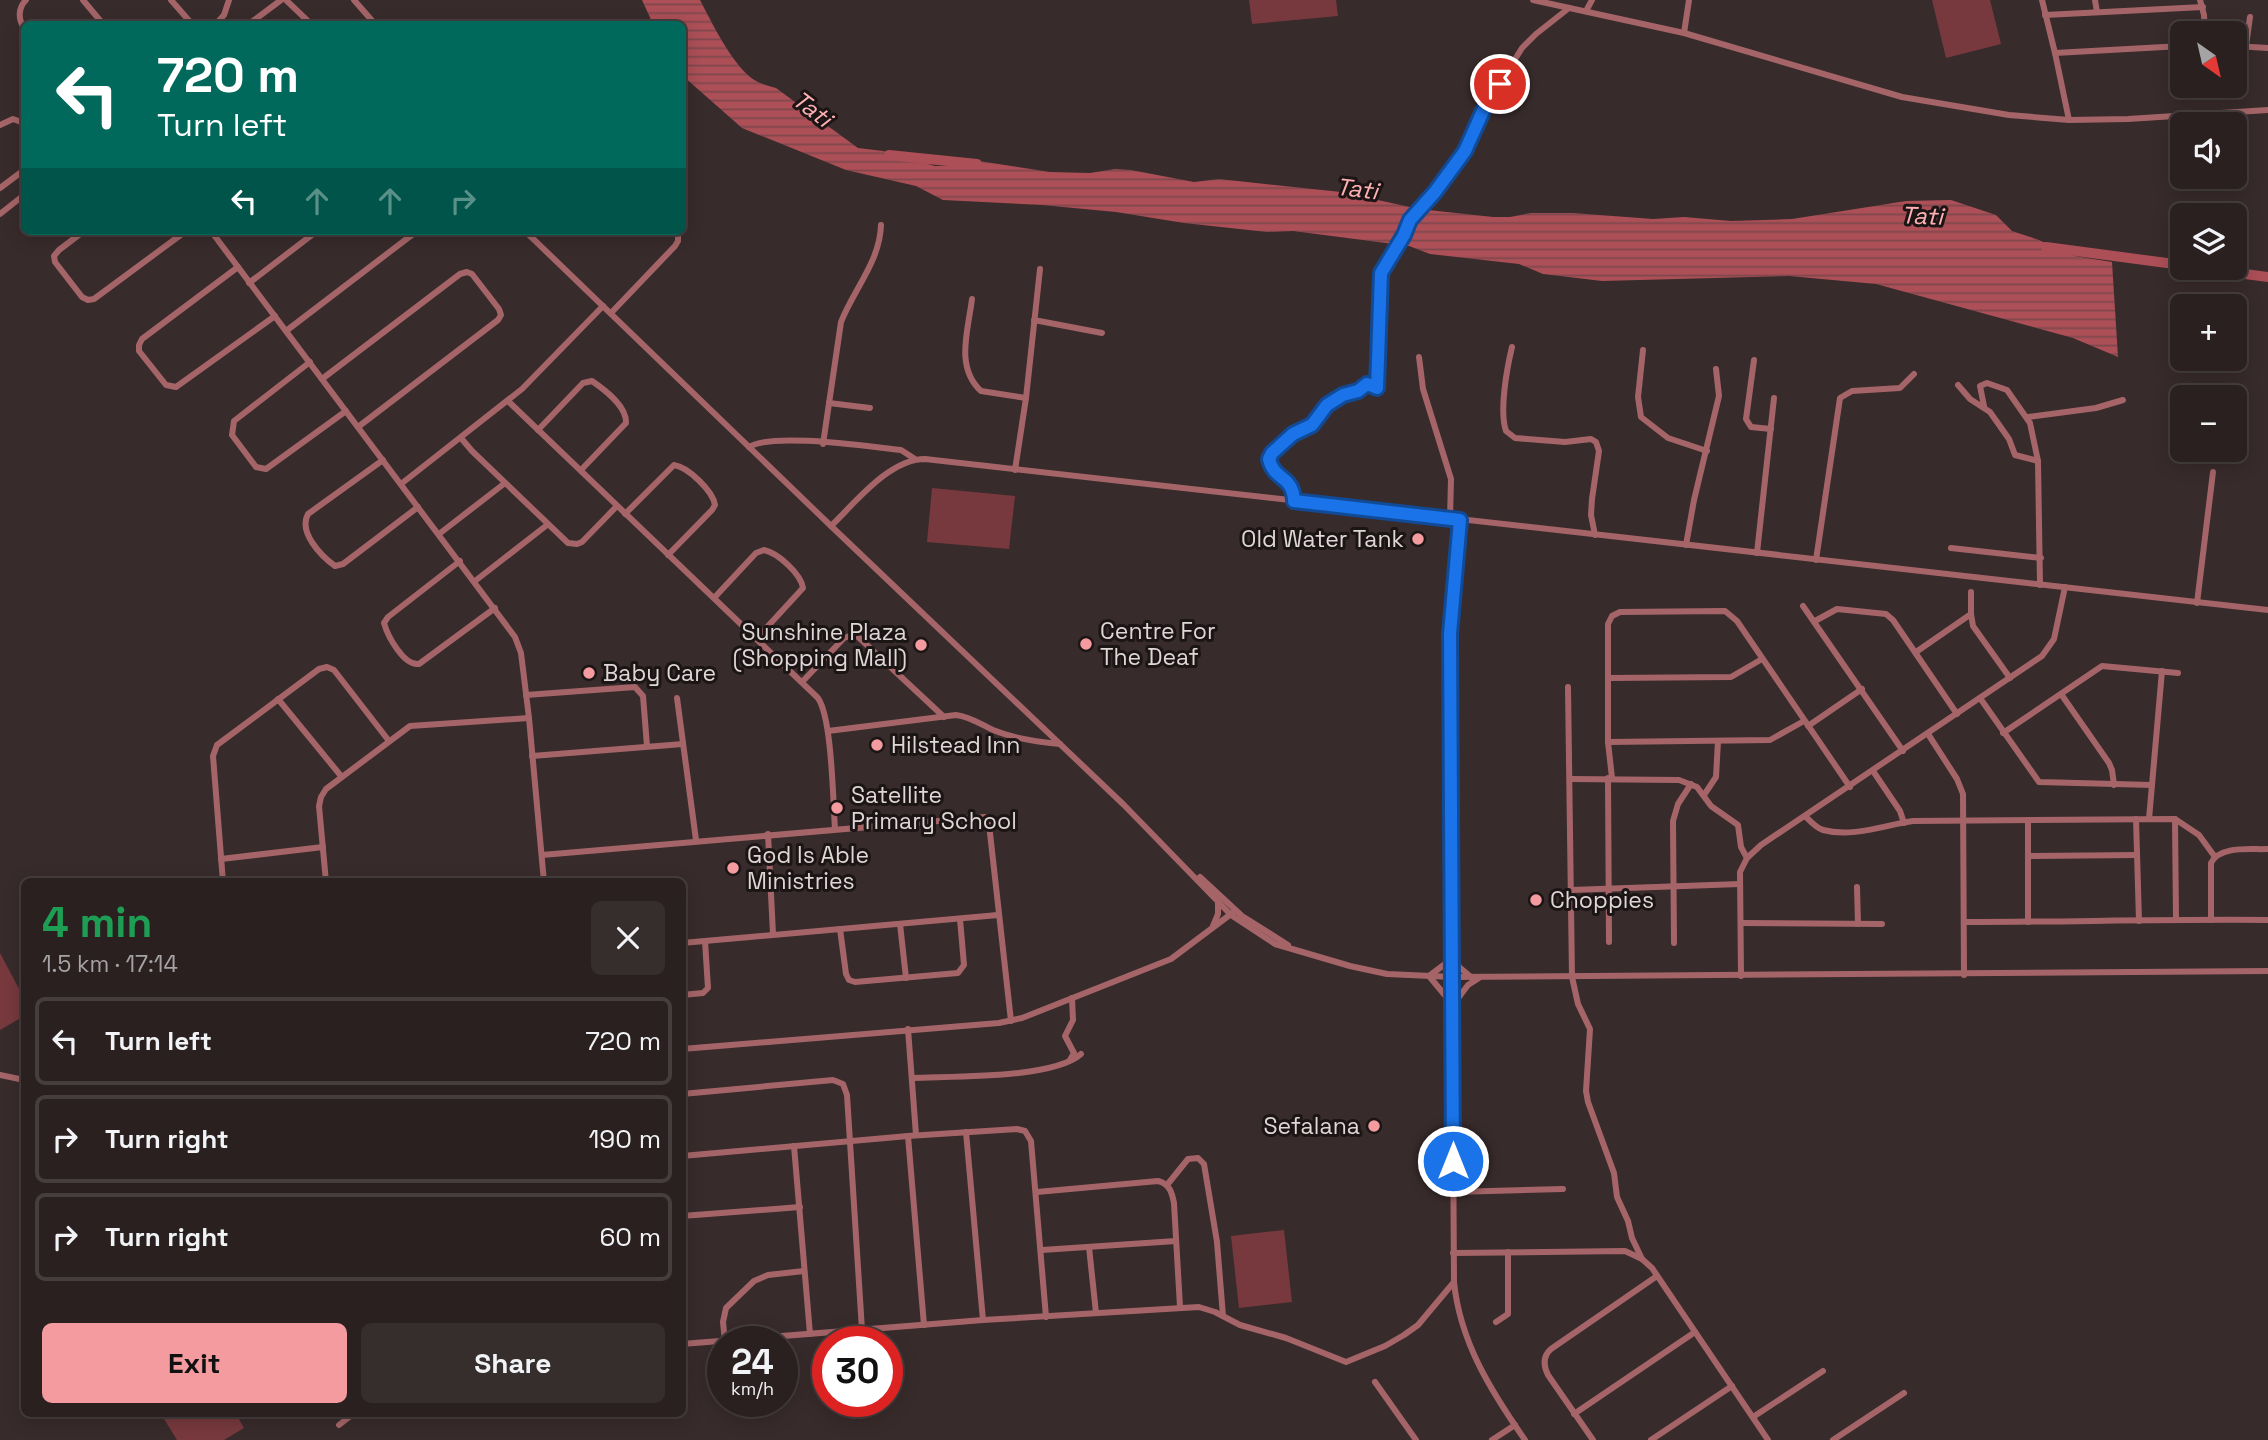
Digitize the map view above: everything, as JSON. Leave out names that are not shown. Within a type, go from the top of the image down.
[{"type":"street","points":[[21,21],[19,17],[22,4],[26,0]]},
{"type":"street","points":[[83,0],[100,21]]},
{"type":"street","points":[[171,0],[189,21]]},
{"type":"street","points":[[219,21],[224,15],[229,0]]},
{"type":"street","points":[[254,21],[284,0],[308,21]]},
{"type":"street","points":[[354,0],[372,21]]},
{"type":"street","points":[[1533,0],[1684,33],[1902,97],[2009,115],[2069,120],[2183,117],[2268,110]]},
{"type":"street","points":[[1586,12],[1592,0]]},
{"type":"street","points":[[1684,33],[1689,0]]},
{"type":"street","points":[[2042,0],[2069,120]]},
{"type":"street","points":[[2095,0],[2097,12]]},
{"type":"street","points":[[2045,15],[2201,3],[2203,21]]},
{"type":"street","points":[[1294,501],[1292,486],[1285,478],[1276,474],[1269,462],[1270,455],[1293,434],[1312,425],[1327,405],[1340,396],[1354,393],[1367,384],[1377,388],[1380,279],[1383,268],[1404,235],[1410,220],[1465,151],[1483,111],[1522,48],[1569,8]]},
{"type":"street","points":[[2247,39],[2250,17]]},
{"type":"street","points":[[2247,46],[2268,48]]},
{"type":"street","points":[[2055,53],[2170,47]]},
{"type":"street","points":[[0,125],[13,119],[21,122]]},
{"type":"street","points":[[0,188],[21,172]]},
{"type":"street","points":[[0,214],[21,197]]},
{"type":"street","points":[[823,444],[841,322],[876,253],[881,239],[881,225]]},
{"type":"street","points":[[79,235],[54,256],[55,262],[82,297],[88,300],[94,299],[181,235]]},
{"type":"street","points":[[216,235],[249,283],[495,608],[519,644],[529,718],[544,878]]},
{"type":"street","points":[[249,283],[312,235]]},
{"type":"street","points":[[286,331],[411,235]]},
{"type":"street","points":[[529,235],[1233,913]]},
{"type":"street","points":[[611,313],[675,246],[678,235]]},
{"type":"street","points":[[238,267],[142,339],[139,351],[166,385],[176,387],[275,316]]},
{"type":"street","points":[[1015,470],[1040,269]]},
{"type":"street","points":[[322,379],[460,274],[472,274],[499,309],[498,320],[358,427]]},
{"type":"street","points":[[972,299],[964,363],[968,374],[981,391],[1026,398]]},
{"type":"street","points":[[401,484],[508,401],[603,306]]},
{"type":"street","points":[[1034,320],[1102,333]]},
{"type":"street","points":[[1512,347],[1505,388],[1506,431],[1515,438],[1565,443],[1591,439],[1596,442],[1599,451],[1591,516],[1595,535]]},
{"type":"street","points":[[1643,350],[1638,397],[1639,413],[1643,420],[1668,438],[1707,451]]},
{"type":"street","points":[[1419,357],[1423,388],[1451,479],[1450,519]]},
{"type":"street","points":[[1754,360],[1746,419],[1751,427],[1771,429]]},
{"type":"street","points":[[310,362],[234,421],[232,435],[240,446],[256,467],[267,470],[346,411]]},
{"type":"street","points":[[1686,545],[1719,396],[1716,369]]},
{"type":"street","points":[[1816,560],[1840,398],[1852,391],[1900,388],[1914,374]]},
{"type":"street","points":[[538,429],[583,383],[592,382],[609,395],[625,413],[626,423],[581,470]]},
{"type":"street","points":[[1984,407],[1980,386],[1985,383],[1994,384],[2011,393],[2028,417],[2038,461],[2040,585]]},
{"type":"street","points":[[1958,385],[1970,400],[1984,407],[2001,426],[2015,455],[2038,461]]},
{"type":"street","points":[[1757,553],[1774,398]]},
{"type":"street","points":[[2028,417],[2096,408],[2123,400]]},
{"type":"street","points":[[508,401],[803,681],[823,705],[828,731],[835,829]]},
{"type":"street","points":[[829,403],[870,408]]},
{"type":"street","points":[[461,438],[568,543],[577,544],[617,506]]},
{"type":"street","points":[[749,447],[765,441],[823,444],[901,450],[915,459]]},
{"type":"street","points":[[831,527],[887,473],[906,461],[915,459],[2268,610]]},
{"type":"street","points":[[383,460],[308,514],[304,527],[306,534],[328,562],[335,566],[343,564],[418,507]]},
{"type":"street","points":[[625,514],[674,466],[683,468],[703,486],[712,496],[715,505],[668,555]]},
{"type":"street","points":[[2197,603],[2213,472]]},
{"type":"street","points":[[439,534],[505,483]]},
{"type":"street","points":[[1460,520],[1450,634],[1454,1282],[1458,1312],[1467,1341],[1489,1384],[1525,1440]]},
{"type":"street","points":[[475,581],[547,524]]},
{"type":"street","points":[[1951,548],[2040,558]]},
{"type":"street","points":[[714,598],[756,553],[764,550],[774,553],[799,578],[803,588],[757,638]]},
{"type":"street","points":[[460,561],[388,617],[384,623],[407,662],[419,664],[495,608]]},
{"type":"street","points":[[1741,976],[1740,872],[1747,858],[1761,845],[2010,678],[2049,648],[2057,631],[2065,587]]},
{"type":"street","points":[[1972,592],[1973,626],[2010,678]]},
{"type":"street","points":[[1803,606],[1903,751]]},
{"type":"street","points":[[1815,621],[1837,609],[1886,614],[1916,652],[1957,714]]},
{"type":"street","points":[[1609,942],[1608,624],[1612,615],[1620,612],[1728,612],[1737,621],[1850,787]]},
{"type":"street","points":[[1916,652],[1971,614]]},
{"type":"street","points":[[803,681],[844,638],[855,634],[944,717]]},
{"type":"street","points":[[1609,678],[1731,677],[1762,659]]},
{"type":"street","points":[[2003,733],[2102,666],[2178,673]]},
{"type":"street","points":[[222,878],[213,750],[319,669],[327,667],[334,670],[389,741]]},
{"type":"street","points":[[2149,819],[2162,671]]},
{"type":"street","points":[[526,695],[635,687],[643,696],[647,746]]},
{"type":"street","points":[[1568,687],[1572,977],[1578,1004],[1590,1029],[1586,1091],[1588,1102],[1614,1173],[1616,1197],[1642,1259],[1657,1276],[1768,1440]]},
{"type":"street","points":[[1608,742],[1770,740],[1806,723],[1862,689]]},
{"type":"street","points":[[2061,694],[2109,763],[2114,785]]},
{"type":"street","points":[[677,698],[696,840]]},
{"type":"street","points":[[1980,698],[2039,782],[2152,785]]},
{"type":"street","points":[[278,699],[341,776]]},
{"type":"street","points":[[828,731],[944,717],[969,717],[994,730],[1028,741],[1060,744]]},
{"type":"street","points":[[326,878],[319,806],[321,797],[341,776],[410,726],[529,718]]},
{"type":"street","points":[[1928,734],[1961,786],[1964,820],[1964,975]]},
{"type":"street","points":[[1704,795],[1716,777],[1718,741]]},
{"type":"street","points":[[532,757],[683,744]]},
{"type":"street","points":[[1874,771],[1900,811],[1904,823]]},
{"type":"street","points":[[1570,779],[1671,779],[1692,784],[1712,806],[1738,825],[1741,847],[1747,858]]},
{"type":"street","points":[[1674,943],[1674,821],[1678,804],[1692,784]]},
{"type":"street","points":[[1805,816],[1818,828],[1831,831],[1871,830],[1904,823],[1964,820],[2175,819],[2199,835],[2215,857]]},
{"type":"street","points":[[542,855],[986,817],[989,824],[1011,1021]]},
{"type":"street","points":[[2136,819],[2139,922]]},
{"type":"street","points":[[2175,819],[2176,919]]},
{"type":"street","points":[[2028,820],[2028,922]]},
{"type":"street","points":[[768,834],[773,934]]},
{"type":"street","points":[[220,859],[323,847]]},
{"type":"street","points":[[2211,920],[2211,863],[2215,857],[2223,852],[2268,849]]},
{"type":"street","points":[[2028,856],[2137,855]]},
{"type":"street","points":[[1175,857],[1217,901],[1296,950],[1369,970],[1452,977],[2268,971]]},
{"type":"street","points":[[1571,890],[1740,884]]},
{"type":"street","points":[[1857,887],[1858,924]]},
{"type":"street","points":[[1210,931],[1218,914],[1217,901]]},
{"type":"street","points":[[686,1049],[1011,1021],[1171,959],[1233,913]]},
{"type":"street","points":[[686,943],[998,915]]},
{"type":"street","points":[[840,929],[846,974],[851,981],[906,978],[962,971],[964,965],[960,919]]},
{"type":"street","points":[[1964,922],[2268,920]]},
{"type":"street","points":[[1741,923],[1882,924]]},
{"type":"street","points":[[900,924],[906,978]]},
{"type":"street","points":[[686,995],[703,993],[708,988],[705,941]]},
{"type":"street","points":[[1429,976],[1445,964],[1451,948]]},
{"type":"street","points":[[1451,948],[1459,967],[1472,977]]},
{"type":"street","points":[[1429,976],[1453,1005]]},
{"type":"street","points":[[1453,1005],[1468,985],[1481,976]]},
{"type":"street","points":[[1069,1062],[1073,1053],[1065,1036],[1073,1020],[1072,998]]},
{"type":"street","points":[[908,1029],[916,1135]]},
{"type":"street","points":[[912,1079],[1033,1072],[1069,1062],[1081,1054]]},
{"type":"street","points":[[0,1075],[21,1079]]},
{"type":"street","points":[[686,1094],[839,1081],[845,1087],[862,1326]]},
{"type":"street","points":[[686,1156],[916,1135],[1017,1129],[1025,1131],[1031,1141],[1037,1192],[1046,1317]]},
{"type":"street","points":[[967,1132],[983,1320]]},
{"type":"street","points":[[908,1136],[924,1325]]},
{"type":"street","points":[[794,1146],[810,1334],[798,1335]]},
{"type":"street","points":[[1167,1185],[1188,1159],[1198,1158],[1204,1164],[1217,1242],[1223,1316]]},
{"type":"street","points":[[1037,1192],[1158,1181],[1167,1185],[1172,1192],[1174,1203],[1180,1307]]},
{"type":"street","points":[[1453,1192],[1563,1189]]},
{"type":"street","points":[[686,1216],[800,1207]]},
{"type":"street","points":[[1042,1250],[1176,1241]]},
{"type":"street","points":[[1089,1247],[1096,1313]]},
{"type":"street","points":[[1453,1253],[1625,1251],[1642,1259]]},
{"type":"street","points":[[1496,1322],[1507,1316],[1508,1311],[1508,1252]]},
{"type":"street","points":[[723,1326],[726,1308],[754,1281],[768,1275],[804,1271]]},
{"type":"street","points":[[1593,1440],[1546,1371],[1546,1354],[1657,1276]]},
{"type":"street","points":[[903,1327],[1180,1307],[1204,1308],[1240,1325],[1286,1338],[1346,1362],[1392,1343],[1411,1330],[1454,1282]]},
{"type":"street","points":[[1574,1414],[1695,1332]]},
{"type":"street","points":[[686,1345],[707,1343]]},
{"type":"street","points":[[1753,1417],[1823,1371]]},
{"type":"street","points":[[1375,1382],[1416,1440]]},
{"type":"street","points":[[1651,1440],[1732,1386]]},
{"type":"street","points":[[1833,1440],[1904,1393]]},
{"type":"street","points":[[340,1425],[349,1417]]},
{"type":"street","points":[[1492,1440],[1515,1425]]},
{"type":"shaded area","points":[[1249,0],[1336,0],[1338,16],[1252,24]]},
{"type":"shaded area","points":[[1932,0],[1990,0],[2001,44],[1946,58]]},
{"type":"shaded area","points":[[932,488],[1015,496],[1009,549],[927,542]]},
{"type":"shaded area","points":[[0,953],[21,992],[21,1018],[0,1030]]},
{"type":"shaded area","points":[[1284,1230],[1292,1302],[1239,1308],[1231,1236]]},
{"type":"shaded area","points":[[163,1417],[238,1417],[244,1428],[224,1440],[177,1440]]},
{"type":"water","points":[[642,0],[700,0],[729,51],[753,79],[776,88],[858,148],[883,151],[935,166],[951,166],[972,160],[1050,172],[1131,170],[1194,182],[1219,179],[1341,192],[1419,209],[1493,217],[1573,213],[1653,219],[1792,219],[1906,201],[1951,200],[1996,215],[2012,231],[2075,256],[2112,262],[2118,357],[2073,338],[1876,284],[1789,276],[1602,281],[1543,274],[1519,264],[1430,254],[1409,246],[1293,231],[1267,232],[1042,205],[943,200],[916,186],[846,170],[742,128],[686,79],[686,21],[652,21]]},
{"type":"waterway","name":"Tati","points":[[889,155],[977,164]]},
{"type":"waterway","name":"Tati","points":[[2046,247],[2170,263]]},
{"type":"waterway","name":"Tati","points":[[2247,274],[2268,277]]},
{"type":"place","name":"Old Water Tank","points":[[1418,539]]},
{"type":"place","name":"Centre For The Deaf","points":[[1086,644]]},
{"type":"place","name":"Sunshine Plaza (Shopping Mall)","points":[[921,645]]},
{"type":"place","name":"Baby Care","points":[[589,673]]},
{"type":"place","name":"Hilstead Inn","points":[[877,745]]},
{"type":"place","name":"Satellite Primary School","points":[[837,808]]},
{"type":"place","name":"God Is Able Ministries","points":[[733,868]]},
{"type":"place","name":"Choppies","points":[[1536,900]]},
{"type":"place","name":"Sefalana","points":[[1374,1126]]},
{"type":"route","points":[[1453,1161],[1450,634],[1460,520],[1294,501],[1292,486],[1285,478],[1276,474],[1269,459],[1293,434],[1309,428],[1327,405],[1340,396],[1354,393],[1367,384],[1377,388],[1380,279],[1383,268],[1404,235],[1410,220],[1465,151],[1483,111],[1500,84]]}]
